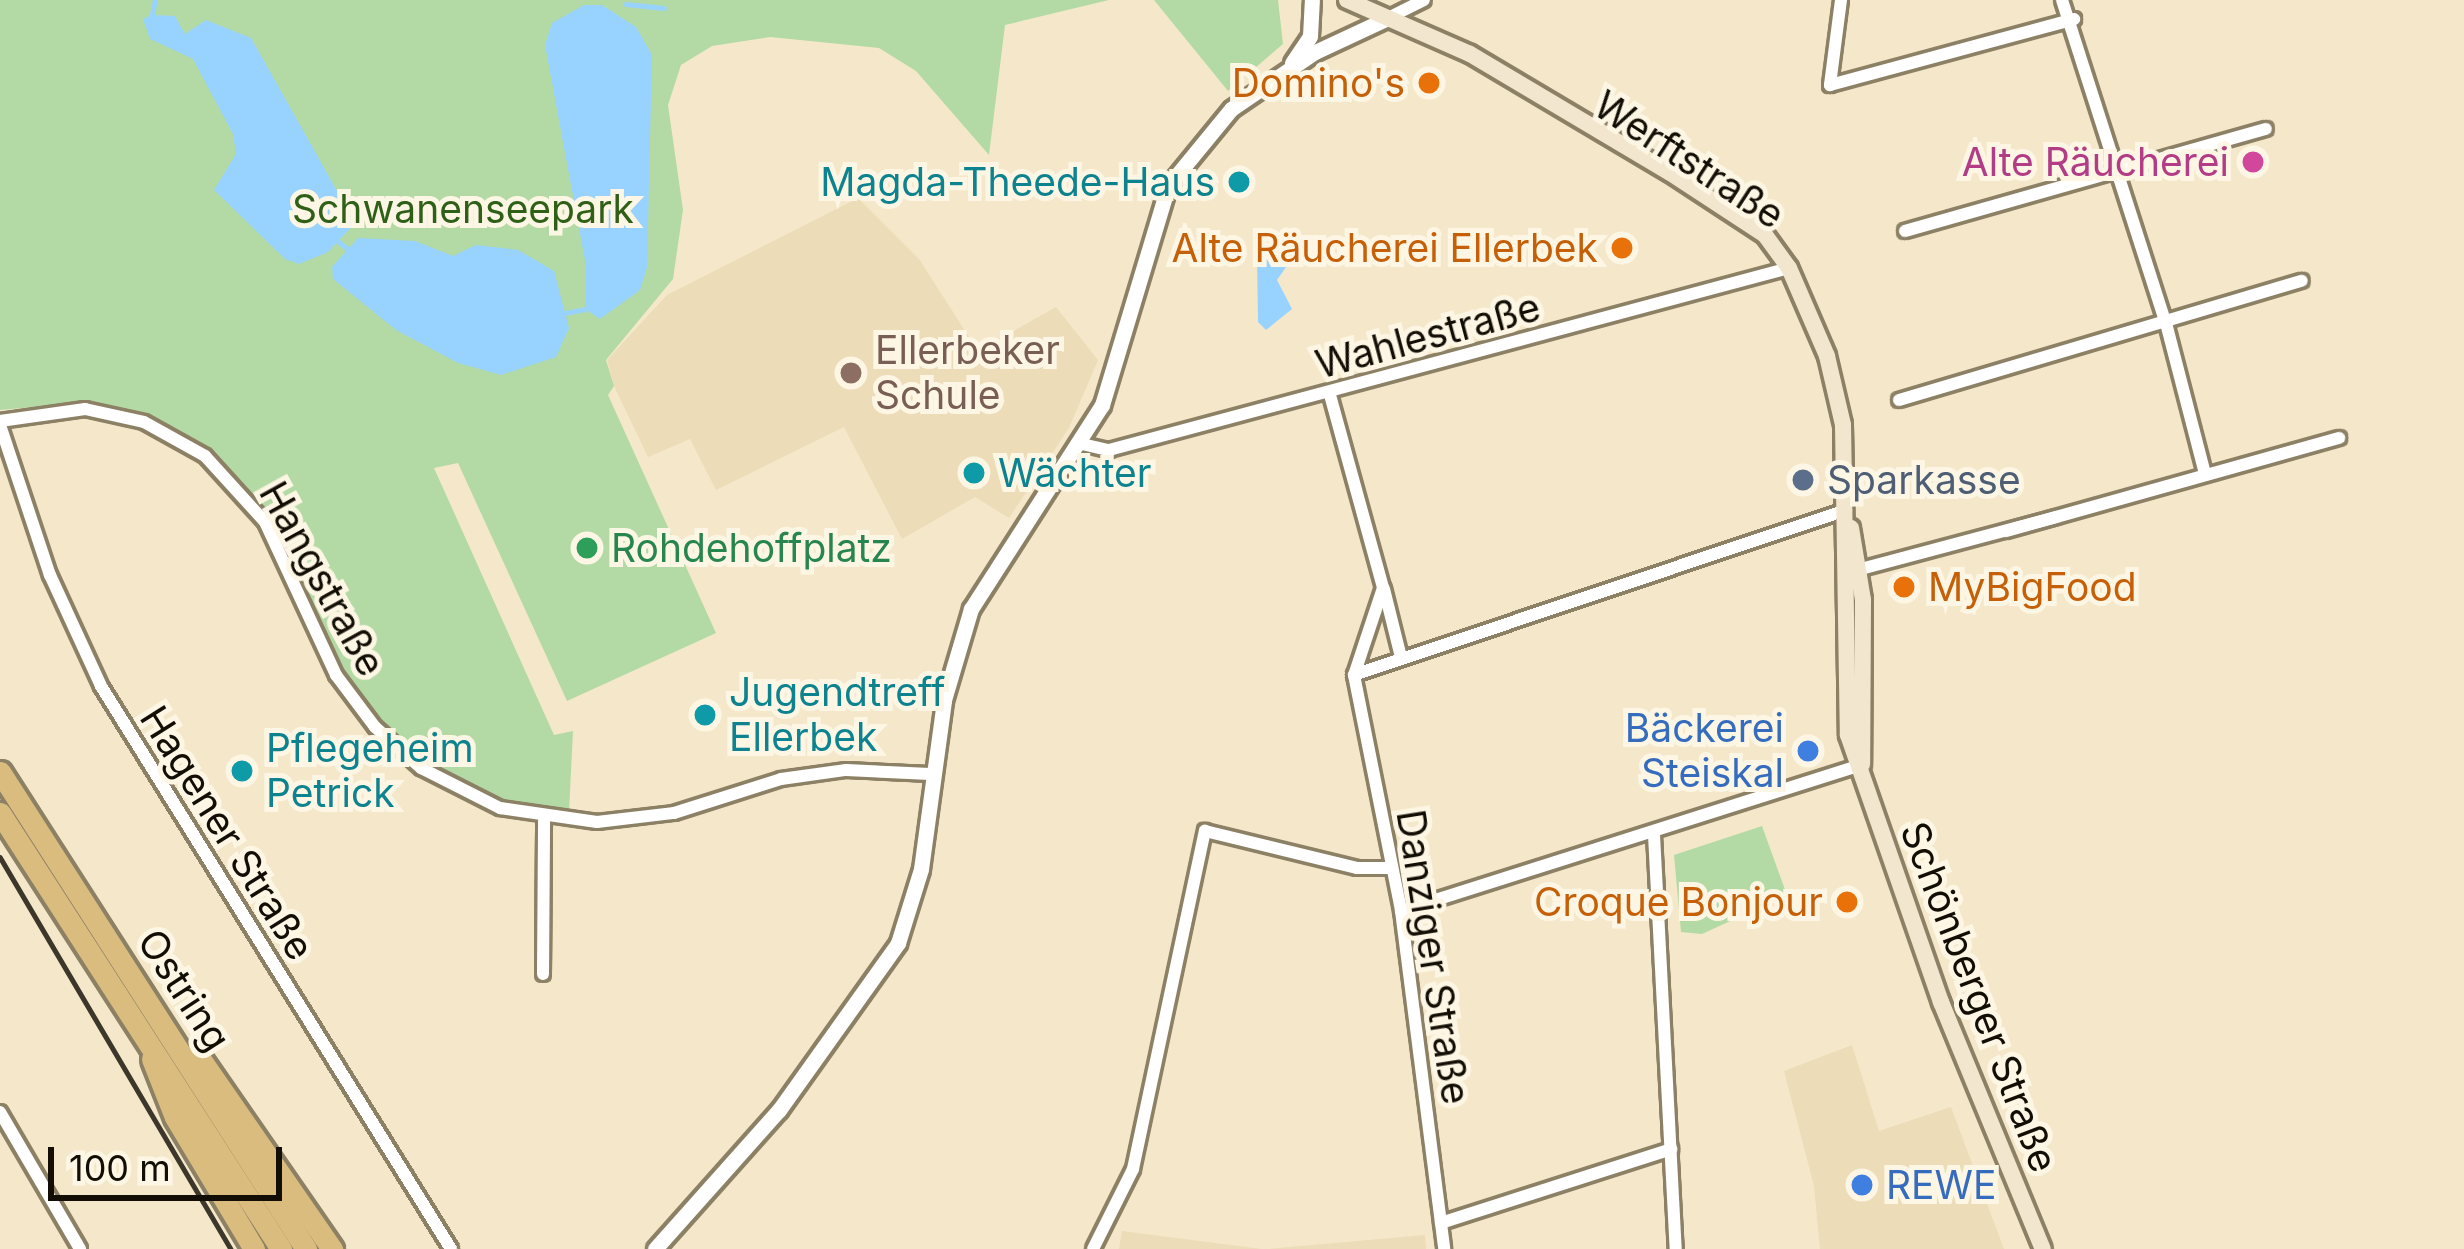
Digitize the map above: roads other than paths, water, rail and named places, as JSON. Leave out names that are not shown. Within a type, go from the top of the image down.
[{"type":"highway","name":"Ostring","points":[[0,772],[306,1249]]},
{"type":"highway","name":"Ostring","points":[[0,813],[281,1249]]},
{"type":"highway","points":[[154,1008],[256,1133],[332,1249]]},
{"type":"highway","points":[[146,1036],[175,1117],[254,1249]]},
{"type":"main road","name":"Werftstraße","points":[[1347,0],[1388,18],[1720,213],[1789,268]]},
{"type":"main road","name":"Schönberger Straße","points":[[1789,268],[1837,390],[1846,510],[1844,704],[1892,871],[2043,1249]]},
{"type":"main road","name":"Schönberger Straße","points":[[1846,510],[1861,569],[1862,765]]},
{"type":"street","points":[[1290,66],[1310,36],[1312,0]]},
{"type":"street","points":[[655,1249],[779,1110],[890,958],[918,884],[930,773],[971,609],[1082,444],[1118,364],[1144,248],[1168,186],[1203,134],[1290,66],[1424,0]]},
{"type":"street","points":[[1841,0],[1830,85],[2074,20]]},
{"type":"street","points":[[2062,0],[2074,20],[2166,323],[2205,473]]},
{"type":"street","points":[[1905,231],[2266,129]]},
{"type":"street","name":"Wahlestraße","points":[[1082,444],[1109,450],[1330,395],[1789,268]]},
{"type":"street","points":[[1899,400],[2302,280]]},
{"type":"street","points":[[1330,395],[1401,657]]},
{"type":"street","name":"Hangstraße","points":[[0,423],[85,409],[143,422],[205,456],[265,522],[336,675],[376,728],[459,790],[544,818],[597,822],[674,813],[781,779],[846,770],[930,773]]},
{"type":"street","name":"Hagener Straße","points":[[0,423],[50,575],[101,686],[451,1249]]},
{"type":"street","points":[[1861,569],[2338,438]]},
{"type":"street","points":[[1354,675],[1846,510]]},
{"type":"street","points":[[1354,675],[1383,588]]},
{"type":"street","name":"Danziger Straße","points":[[1354,675],[1402,911],[1444,1249]]},
{"type":"street","points":[[1402,911],[1654,835],[1862,765]]},
{"type":"street","points":[[542,974],[544,818]]},
{"type":"street","points":[[1093,1249],[1133,1169],[1205,831],[1357,868],[1392,868]]},
{"type":"street","points":[[1654,835],[1676,1249]]},
{"type":"street","points":[[0,1112],[80,1249]]},
{"type":"street","points":[[1441,1223],[1671,1149]]},
{"type":"water","points":[[584,5],[602,5],[636,27],[652,55],[647,268],[640,290],[600,319],[585,309],[586,266],[545,45],[552,23]]},
{"type":"water","points":[[175,16],[185,34],[206,20],[251,38],[355,223],[328,252],[299,264],[285,259],[214,190],[236,154],[233,134],[193,59],[150,39],[143,19]]},
{"type":"water","points":[[358,238],[415,241],[453,256],[476,245],[518,250],[554,271],[569,328],[556,357],[501,375],[458,363],[396,330],[333,279],[332,267]]},
{"type":"water","points":[[1282,242],[1291,260],[1277,280],[1292,309],[1266,330],[1258,322],[1257,259]]},
{"type":"waterway","points":[[152,15],[155,0]]},
{"type":"waterway","points":[[626,4],[664,8]]},
{"type":"waterway","points":[[339,242],[347,248]]},
{"type":"waterway","points":[[565,313],[585,309]]},
{"type":"railway","points":[[0,857],[231,1249]]},
{"type":"place","name":"Domino's","points":[[1429,83]]},
{"type":"place","name":"Alte Räucherei","points":[[2253,162]]},
{"type":"place","name":"Magda-Theede-Haus","points":[[1239,182]]},
{"type":"place","name":"Alte Räucherei Ellerbek","points":[[1622,248]]},
{"type":"place","name":"Ellerbeker Schule","points":[[851,373]]},
{"type":"place","name":"Wächter","points":[[974,473]]},
{"type":"place","name":"Sparkasse","points":[[1803,480]]},
{"type":"place","name":"Rohdehoffplatz","points":[[587,548]]},
{"type":"place","name":"MyBigFood","points":[[1904,587]]},
{"type":"place","name":"Jugendtreff Ellerbek","points":[[705,715]]},
{"type":"place","name":"Bäckerei Steiskal","points":[[1808,751]]},
{"type":"place","name":"Pflegeheim Petrick","points":[[242,771]]},
{"type":"place","name":"Croque Bonjour","points":[[1847,902]]},
{"type":"place","name":"REWE","points":[[1862,1185]]},
{"type":"park label","name":"Schwanenseepark","points":[[463,209]]}]
